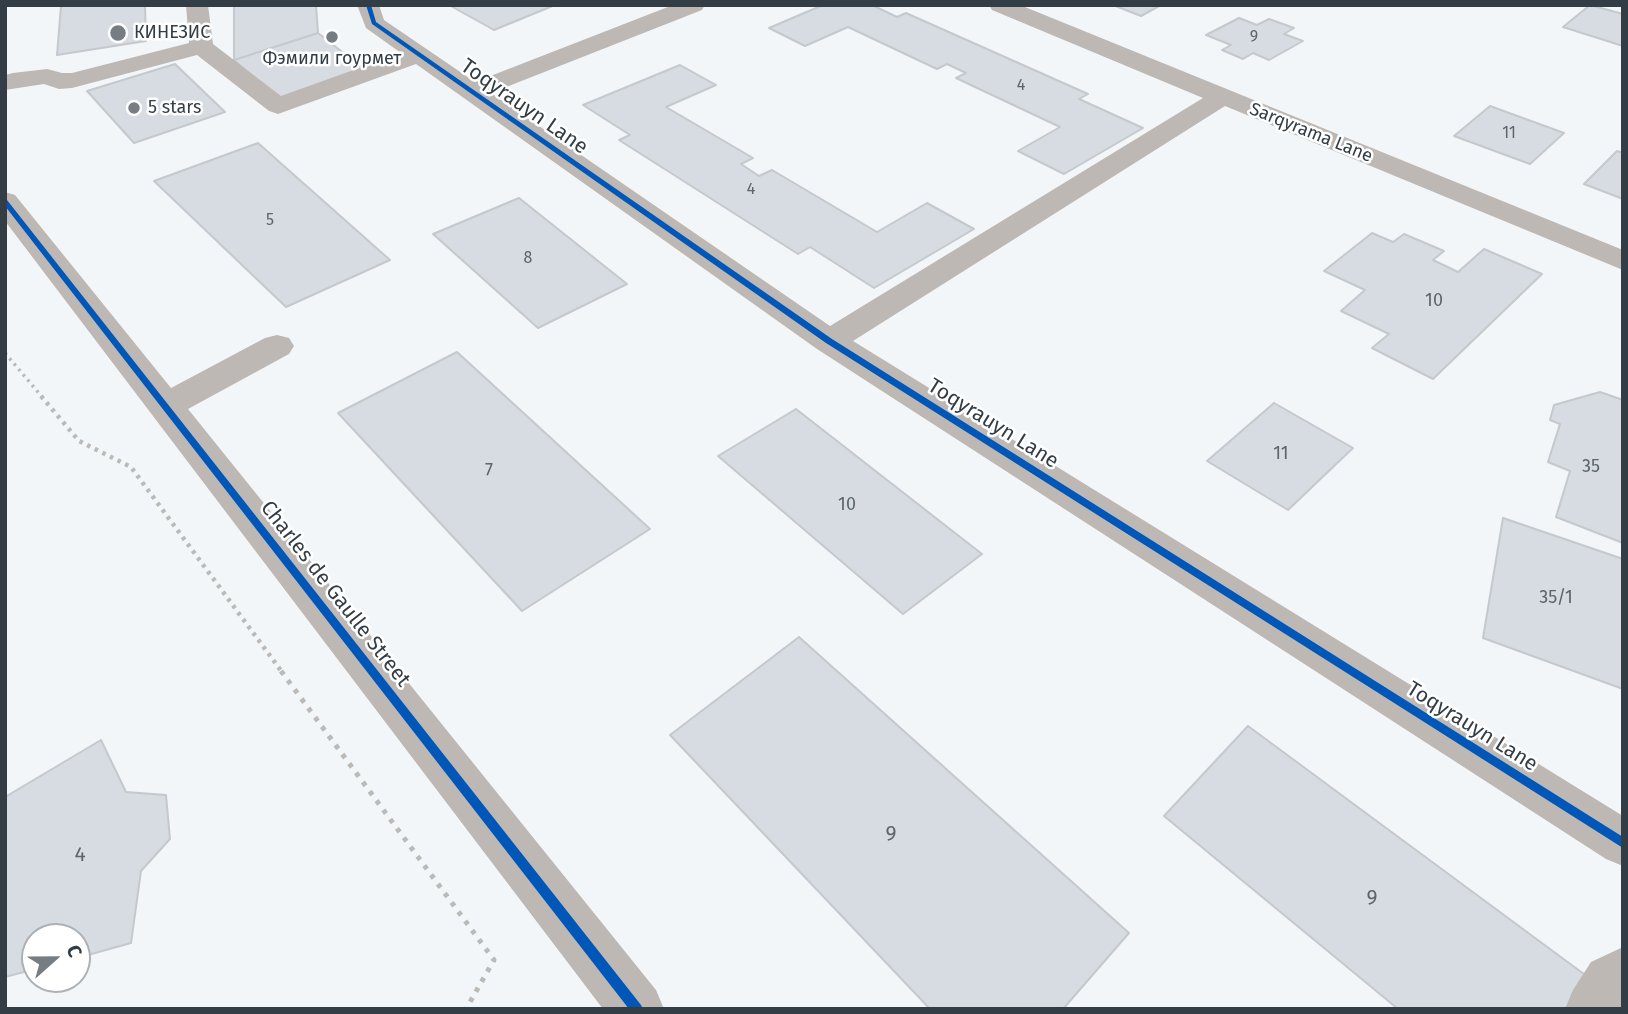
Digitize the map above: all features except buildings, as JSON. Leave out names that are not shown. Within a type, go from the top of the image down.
[{"type":"street","points":[[197,5],[201,47],[278,106],[418,55]]},
{"type":"street","name":"Toqyrauyn Lane","points":[[368,5],[374,23],[829,341],[1623,843]]},
{"type":"street","points":[[472,92],[694,5]]},
{"type":"street","name":"Sarqyrama Lane","points":[[1000,5],[1623,261]]},
{"type":"street","points":[[5,83],[22,78],[47,76],[59,81],[72,80],[201,47]]},
{"type":"street","points":[[829,341],[1222,97]]},
{"type":"street","name":"Charles de Gaulle Street","points":[[5,201],[637,1009]]},
{"type":"street","points":[[165,405],[277,346]]},
{"type":"street","points":[[1592,1009],[1610,981],[1623,974]]},
{"type":"path","points":[[5,353],[79,441],[131,467],[494,960],[466,1009]]},
{"type":"cycle path","points":[[368,5],[374,23],[829,341],[1623,843]]},
{"type":"cycle path","points":[[5,201],[637,1009]]},
{"type":"place","name":"КИНЕЗИС","points":[[118,33]]},
{"type":"place","name":"Фэмили гоурмет","points":[[332,37]]},
{"type":"place","name":"5 stars","points":[[134,108]]}]
